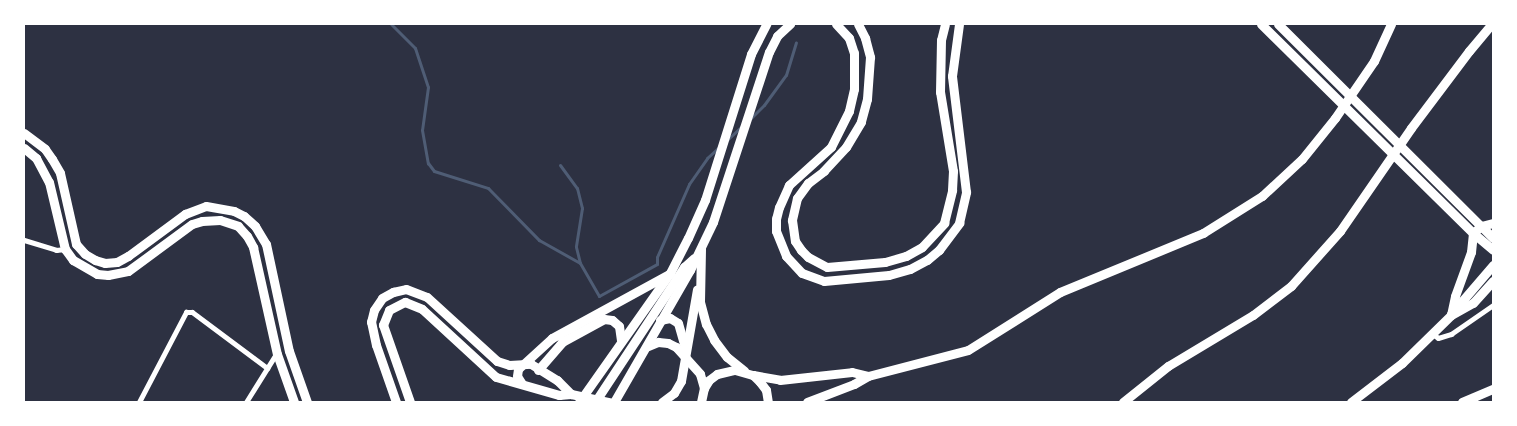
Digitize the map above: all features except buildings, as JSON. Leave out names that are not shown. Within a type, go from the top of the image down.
[{"type":"main road","points":[[579,402],[670,273],[705,200],[751,54],[766,24]]},
{"type":"main road","points":[[614,402],[648,346],[690,270],[712,222],[769,52],[777,36],[790,24]]},
{"type":"main road","points":[[858,24],[866,38],[870,57],[867,99],[861,122],[842,152],[824,171],[808,183],[797,198],[792,220],[795,242],[800,250],[808,257],[827,267],[885,262],[906,256],[922,248],[944,223],[952,190],[952,171],[940,92],[941,49],[945,24]]},
{"type":"main road","points":[[839,27],[854,53],[855,80],[849,111],[831,147],[789,185],[776,219],[776,231],[786,256],[802,273],[824,281],[889,275],[910,269],[928,260],[939,250],[959,223],[966,192],[952,76],[959,24]]},
{"type":"main road","points":[[1261,24],[1473,234],[1493,250]]},
{"type":"main road","points":[[1278,24],[1493,238]]},
{"type":"main road","points":[[807,402],[854,384],[868,376],[968,350],[1060,292],[1203,232],[1262,196],[1302,159],[1335,118],[1374,61],[1391,24]]},
{"type":"main road","points":[[1123,402],[1168,366],[1253,315],[1291,286],[1340,231],[1411,128],[1469,51],[1492,24]]},
{"type":"main road","points":[[24,133],[45,149],[60,173],[76,244],[85,254],[95,260],[117,262],[194,209],[206,206],[222,208],[244,216],[255,226],[266,244],[289,351],[307,402]]},
{"type":"main road","points":[[24,148],[36,158],[49,182],[65,248],[73,260],[97,274],[118,274],[137,266],[192,224],[220,220],[238,226],[248,236],[254,247],[277,354],[294,402]]},
{"type":"main road","points":[[220,220],[222,208]]},
{"type":"main road","points":[[1451,315],[1455,296],[1471,252],[1473,234],[1481,226],[1493,223]]},
{"type":"main road","points":[[65,248],[76,244]]},
{"type":"main road","points":[[702,244],[700,302],[706,324],[714,340],[728,357],[766,390],[768,402]]},
{"type":"main road","points":[[595,402],[684,267],[695,258]]},
{"type":"main road","points":[[1351,402],[1402,363],[1433,334],[1493,265]]},
{"type":"main road","points":[[526,385],[517,376],[522,365],[557,335],[670,273]]},
{"type":"main road","points":[[662,402],[674,393],[681,381],[694,299],[700,276]]},
{"type":"main road","points":[[1451,315],[1473,303],[1493,281]]},
{"type":"main road","points":[[396,402],[372,329],[374,310],[382,298],[406,289],[426,297],[497,361],[522,365],[531,364],[557,380],[571,394]]},
{"type":"main road","points":[[389,294],[395,305]]},
{"type":"main road","points":[[410,402],[383,325],[385,315],[395,305],[412,303],[427,314],[496,377],[510,383],[526,385],[559,395],[571,394],[610,402]]},
{"type":"main road","points":[[427,314],[436,306]]},
{"type":"main road","points":[[526,385],[538,380],[538,370],[562,342],[604,319],[612,320],[619,326],[621,340]]},
{"type":"main road","points":[[648,324],[663,319],[674,320],[680,327],[685,355]]},
{"type":"main road","points":[[648,346],[658,342],[668,343],[685,355],[700,374],[700,398]]},
{"type":"main road","points":[[277,354],[289,351]]},
{"type":"main road","points":[[478,362],[486,353]]},
{"type":"main road","points":[[551,354],[552,370],[557,380]]},
{"type":"main road","points":[[700,398],[717,374],[735,370],[780,380],[852,372],[868,376]]},
{"type":"main road","points":[[1462,402],[1493,388]]},
{"type":"street","points":[[24,240],[56,250],[65,248]]},
{"type":"street","points":[[1433,334],[1438,338],[1451,334],[1493,305]]},
{"type":"street","points":[[139,402],[186,312],[192,312],[267,368]]},
{"type":"street","points":[[246,402],[277,354]]},
{"type":"waterway","points":[[391,24],[415,48],[428,87],[422,130],[428,163],[434,171],[488,188],[539,240],[580,263],[599,296],[657,264],[657,257],[689,184],[707,158],[718,148]]},
{"type":"waterway","points":[[751,118],[764,105],[786,75],[796,43]]},
{"type":"waterway","points":[[727,140],[742,126]]},
{"type":"waterway","points":[[560,165],[577,188],[582,208],[576,247],[580,263]]}]
